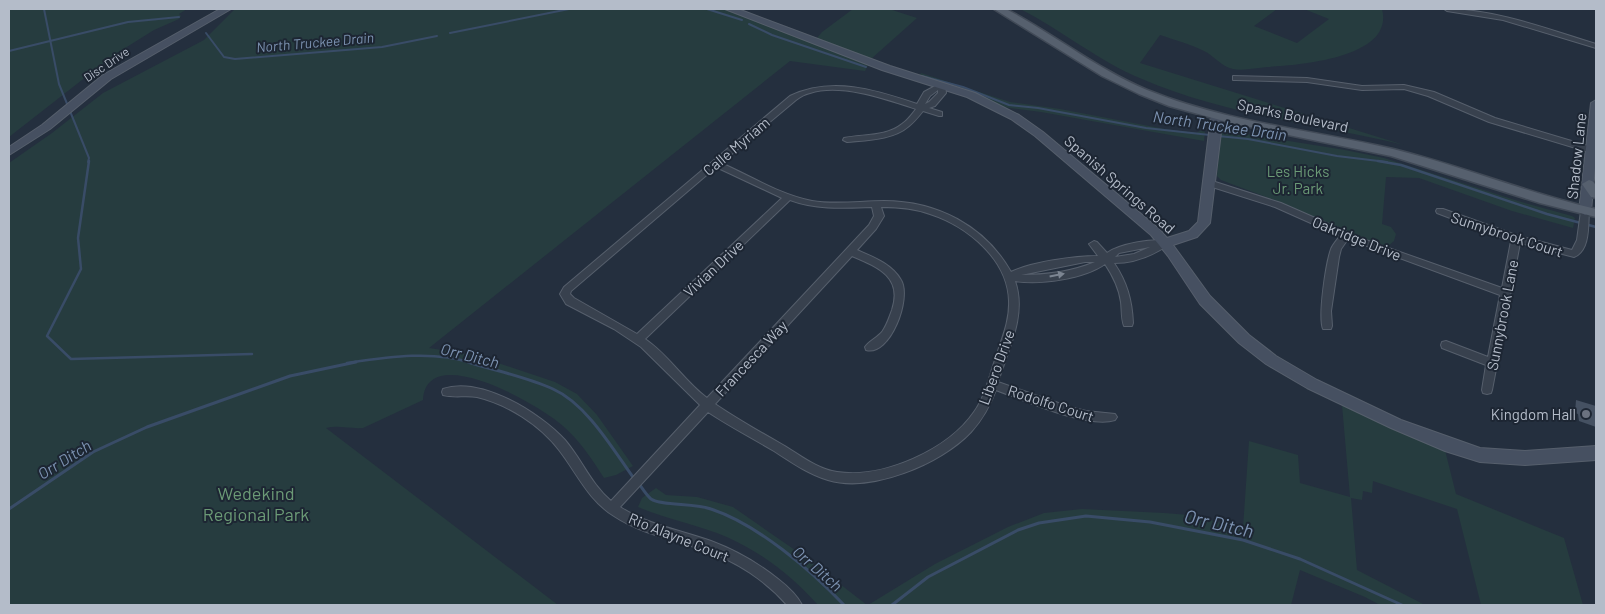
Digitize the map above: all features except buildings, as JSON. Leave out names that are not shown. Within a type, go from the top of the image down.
[{"type":"main road","name":"Sparks Boulevard","points":[[999,9],[1120,82],[1160,99],[1217,116],[1408,157],[1588,213]]},
{"type":"main road","name":"Sparks Boulevard","points":[[1012,9],[1115,72],[1135,82],[1179,98],[1223,110],[1413,152],[1533,191],[1588,213]]},
{"type":"main road","points":[[1179,98],[1217,116],[1224,114],[1338,134]]},
{"type":"street","name":"Disc Drive","points":[[9,144],[42,121],[99,74],[215,9]]},
{"type":"street","name":"Disc Drive","points":[[9,152],[46,127],[113,73],[226,9]]},
{"type":"street","name":"Spanish Springs Road","points":[[730,9],[886,68],[984,101],[1029,126],[1165,243],[1205,300],[1244,339],[1287,370],[1353,404],[1425,436],[1480,455],[1525,458],[1596,453]]},
{"type":"street","points":[[1447,9],[1504,18],[1596,46]]},
{"type":"street","points":[[1236,78],[1307,80],[1362,88],[1404,87],[1431,94],[1492,120],[1592,150]]},
{"type":"street","points":[[847,140],[891,134],[906,125],[921,109],[932,104],[942,93],[942,86]]},
{"type":"street","name":"Calle Myriam","points":[[565,294],[571,284],[793,98],[810,89],[832,88],[879,95],[938,114]]},
{"type":"street","name":"Shadow Lane","points":[[1588,213],[1593,189],[1592,150],[1596,103]]},
{"type":"street","points":[[1009,277],[1028,280],[1058,275],[1093,267],[1106,259],[1114,260],[1146,254],[1165,243],[1188,237],[1201,228],[1206,216],[1217,116]]},
{"type":"street","name":"Libero Drive","points":[[565,294],[570,301],[638,339],[652,350],[692,392],[708,405],[821,472],[842,478],[862,479],[894,470],[924,458],[950,444],[977,416],[984,405],[1014,312],[1013,293],[1009,277],[988,247],[957,222],[919,207],[899,204],[829,206],[809,203],[716,164]]},
{"type":"street","name":"Oakridge Drive","points":[[1209,183],[1286,208],[1345,236],[1505,293]]},
{"type":"street","name":"Vivian Drive","points":[[638,339],[789,196]]},
{"type":"street","name":"Francesca Way","points":[[612,508],[877,221],[879,213],[876,204]]},
{"type":"street","name":"Sunnybrook Court","points":[[1440,211],[1516,239],[1574,254],[1579,250],[1588,213]]},
{"type":"street","points":[[1326,326],[1326,311],[1334,257],[1336,248],[1345,236]]},
{"type":"street","name":"Sunnybrook Lane","points":[[1487,390],[1516,239]]},
{"type":"street","points":[[1094,244],[1118,276],[1125,291],[1128,323]]},
{"type":"street","points":[[850,251],[884,267],[895,278],[901,290],[901,304],[888,334],[870,347]]},
{"type":"street","points":[[1446,345],[1492,363]]},
{"type":"street","name":"Rodolfo Court","points":[[992,384],[1086,415],[1102,419],[1111,417]]},
{"type":"street","name":"Rio Alayne Court","points":[[447,392],[461,390],[486,396],[512,407],[560,442],[596,495],[612,508],[640,524],[711,547],[726,554],[758,573],[795,605]]},
{"type":"green space","points":[[9,9],[187,9],[179,14],[181,16],[179,19],[154,30],[114,55],[9,137]]},
{"type":"green space","name":"Wedekind Regional Park","points":[[235,9],[725,9],[868,65],[865,71],[790,61],[429,348],[474,355],[555,382],[577,394],[597,415],[633,466],[616,475],[604,478],[580,444],[563,426],[551,417],[511,393],[464,376],[444,376],[429,383],[423,400],[363,428],[326,428],[558,605],[9,605],[9,163],[52,133],[103,93],[204,40]]},
{"type":"green space","points":[[853,9],[889,9],[917,18],[871,59],[817,38],[822,32]]},
{"type":"green space","points":[[1020,9],[1277,9],[1254,26],[1297,43],[1329,19],[1304,9],[1382,9],[1382,25],[1374,38],[1360,48],[1341,56],[1321,61],[1241,70],[1233,69],[1199,49],[1160,35],[1140,63],[1404,145],[1272,118],[1206,102],[1174,91],[1126,72]]},
{"type":"green space","points":[[921,73],[1010,102],[1060,109],[1165,129],[1196,133],[1202,130],[1205,132],[1204,141],[1003,107],[919,77]]},
{"type":"green space","name":"Les Hicks Jr. Park","points":[[1221,130],[1384,158],[1518,201],[1572,216],[1575,218],[1573,228],[1512,211],[1419,178],[1386,177],[1382,224],[1391,227],[1396,234],[1394,241],[1387,247],[1342,230],[1285,204],[1221,180],[1217,176]]},
{"type":"green space","points":[[1342,405],[1445,450],[1456,494],[1564,538],[1583,605],[1481,605],[1457,509],[1373,481],[1372,493],[1363,491],[1362,500],[1351,498],[1357,570],[1425,605],[1380,605],[1300,570],[1291,605],[868,605],[935,564],[1008,527],[1044,513],[1082,509],[1164,513],[1189,515],[1243,528],[1249,441],[1298,455],[1300,483],[1350,497]]},
{"type":"green space","points":[[656,488],[666,495],[697,497],[733,507],[805,557],[867,605],[818,605],[777,567],[742,544],[718,533],[638,507],[642,498]]},
{"type":"waterway","points":[[44,9],[50,41]]},
{"type":"waterway","name":"North Truckee Drain","points":[[450,33],[569,9]]},
{"type":"waterway","name":"North Truckee Drain","points":[[707,9],[742,20]]},
{"type":"waterway","name":"North Truckee Drain","points":[[50,41],[128,22],[179,17]]},
{"type":"waterway","name":"North Truckee Drain","points":[[749,24],[772,35],[866,67]]},
{"type":"waterway","name":"North Truckee Drain","points":[[206,33],[224,57],[235,59],[382,47],[437,36]]},
{"type":"waterway","name":"North Truckee Drain","points":[[9,51],[50,41]]},
{"type":"waterway","points":[[50,41],[59,84],[89,158],[88,162]]},
{"type":"waterway","name":"North Truckee Drain","points":[[922,76],[963,87],[1009,105],[1038,108],[1146,128],[1210,135]]},
{"type":"waterway","name":"North Truckee Drain","points":[[1218,136],[1248,139],[1337,156],[1387,162]]},
{"type":"waterway","points":[[89,161],[78,238],[81,269],[47,336],[71,359],[252,354]]},
{"type":"waterway","name":"North Truckee Drain","points":[[1378,161],[1401,165],[1547,214],[1596,227]]},
{"type":"waterway","name":"Orr Ditch","points":[[347,363],[410,356],[441,357],[472,363]]},
{"type":"waterway","name":"Orr Ditch","points":[[9,509],[93,452],[147,427],[290,376],[356,362]]},
{"type":"waterway","name":"Orr Ditch","points":[[468,362],[533,381],[565,396],[577,405],[599,429],[635,480]]},
{"type":"waterway","name":"Orr Ditch","points":[[639,484],[649,497],[656,501],[704,507],[747,525],[800,563],[844,605]]},
{"type":"waterway","name":"Orr Ditch","points":[[892,605],[928,577],[1018,530],[1039,523],[1086,516],[1150,522],[1243,540],[1300,559],[1402,605]]},
{"type":"place","name":"Kingdom Hall","points":[[1586,414]]}]
